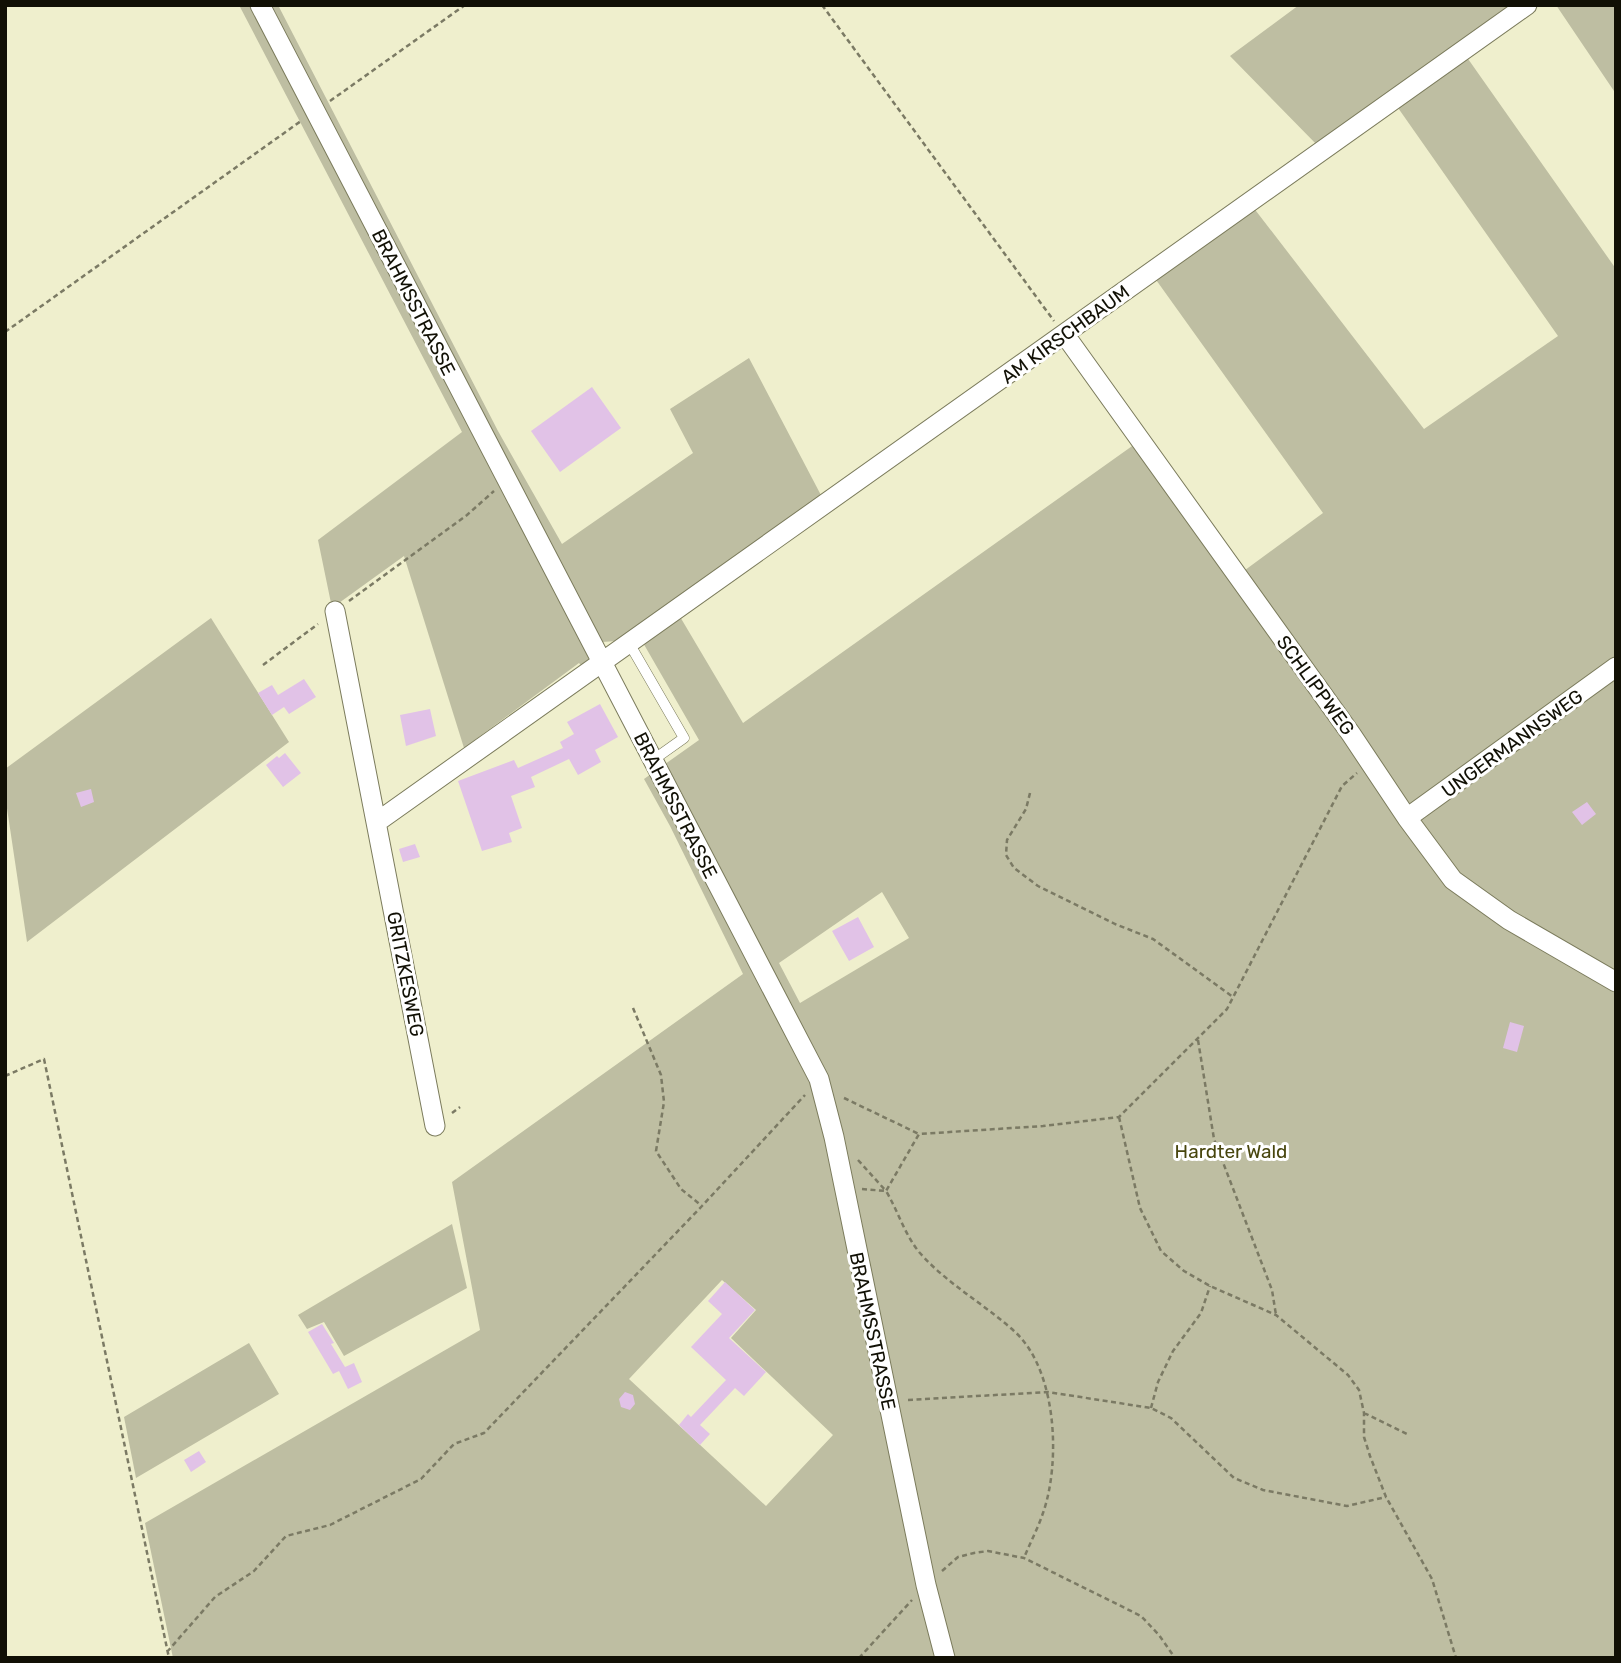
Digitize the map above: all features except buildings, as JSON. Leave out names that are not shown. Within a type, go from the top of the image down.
[{"type":"street","name":"BRAHMSSTRASSE","points":[[260,5],[819,1079],[834,1138],[926,1585],[945,1658]]},
{"type":"street","name":"AM KIRSCHBAUM","points":[[602,662],[1527,5]]},
{"type":"street","name":"SCHLIPPWEG","points":[[1065,335],[1453,880],[1509,920],[1616,982]]},
{"type":"street","name":"GRITZKESWEG","points":[[335,611],[435,1126]]},
{"type":"street","points":[[377,822],[602,662]]},
{"type":"street","name":"UNGERMANNSWEG","points":[[1407,818],[1616,667]]},
{"type":"lane","points":[[628,643],[684,738],[653,760]]},
{"type":"path","points":[[5,332],[465,5]]},
{"type":"path","points":[[822,5],[1065,335]]},
{"type":"path","points":[[263,664],[467,515],[507,480]]},
{"type":"path","points":[[844,1108],[841,1097],[919,1134],[1043,1126],[1119,1117],[1227,1009],[1342,786],[1370,762]]},
{"type":"path","points":[[1030,793],[1026,809],[1007,840],[1006,855],[1014,868],[1038,886],[1115,924],[1153,939],[1233,997]]},
{"type":"path","points":[[633,1008],[661,1075],[664,1102],[656,1151],[681,1189],[702,1206]]},
{"type":"path","points":[[1198,1039],[1214,1139],[1272,1290],[1276,1315]]},
{"type":"path","points":[[5,1076],[44,1059],[169,1658]]},
{"type":"path","points":[[167,1652],[215,1597],[254,1571],[286,1536],[330,1525],[421,1479],[454,1444],[484,1433],[702,1206],[819,1079]]},
{"type":"path","points":[[1119,1117],[1140,1208],[1161,1251],[1184,1271],[1210,1286],[1276,1315],[1348,1375],[1359,1390],[1364,1413],[1364,1437],[1386,1497],[1432,1579],[1456,1658]]},
{"type":"path","points":[[886,1191],[919,1134]]},
{"type":"path","points":[[855,1156],[886,1191],[903,1229],[918,1250],[953,1284],[1015,1331],[1029,1347],[1048,1392],[1054,1450],[1050,1482],[1044,1512],[1024,1558]]},
{"type":"path","points":[[843,1187],[886,1191]]},
{"type":"path","points":[[1151,1408],[1158,1382],[1173,1351],[1201,1313],[1210,1286]]},
{"type":"path","points":[[888,1402],[1048,1392],[1151,1408],[1171,1418],[1234,1478],[1263,1490],[1347,1506],[1386,1497]]},
{"type":"path","points":[[1364,1413],[1409,1435]]},
{"type":"path","points":[[859,1658],[926,1585],[958,1557],[988,1551],[1024,1558],[1141,1616],[1175,1658]]},
{"type":"green space","points":[[239,5],[249,5],[590,658],[583,668],[579,663],[464,748],[404,556],[332,608],[318,540],[462,432]]},
{"type":"green space","points":[[266,5],[278,5],[498,431],[562,544],[693,453],[670,409],[749,358],[823,499],[617,641],[602,642]]},
{"type":"green space","points":[[1299,5],[1518,5],[1319,147],[1230,56]]},
{"type":"green space","points":[[1556,5],[1616,5],[1616,94]]},
{"type":"green space","name":"Hardter Wald","points":[[1466,56],[1616,269],[1616,1658],[173,1658],[145,1523],[480,1330],[452,1182],[743,974],[644,779],[699,740],[642,641],[679,615],[743,723],[1135,444],[1241,573],[1323,513],[1154,277],[1253,207],[1424,429],[1558,336],[1396,105]],"holes":[[[882,892],[909,938],[800,1003],[779,963]],[[722,1280],[756,1310],[731,1338],[833,1435],[766,1506],[629,1379]]]},
{"type":"green space","points":[[211,618],[289,742],[27,942],[5,795],[5,769]]},
{"type":"green space","points":[[452,1224],[467,1288],[344,1356],[324,1322],[307,1329],[298,1315]]},
{"type":"green space","points":[[249,1343],[279,1394],[136,1478],[124,1417]]}]
